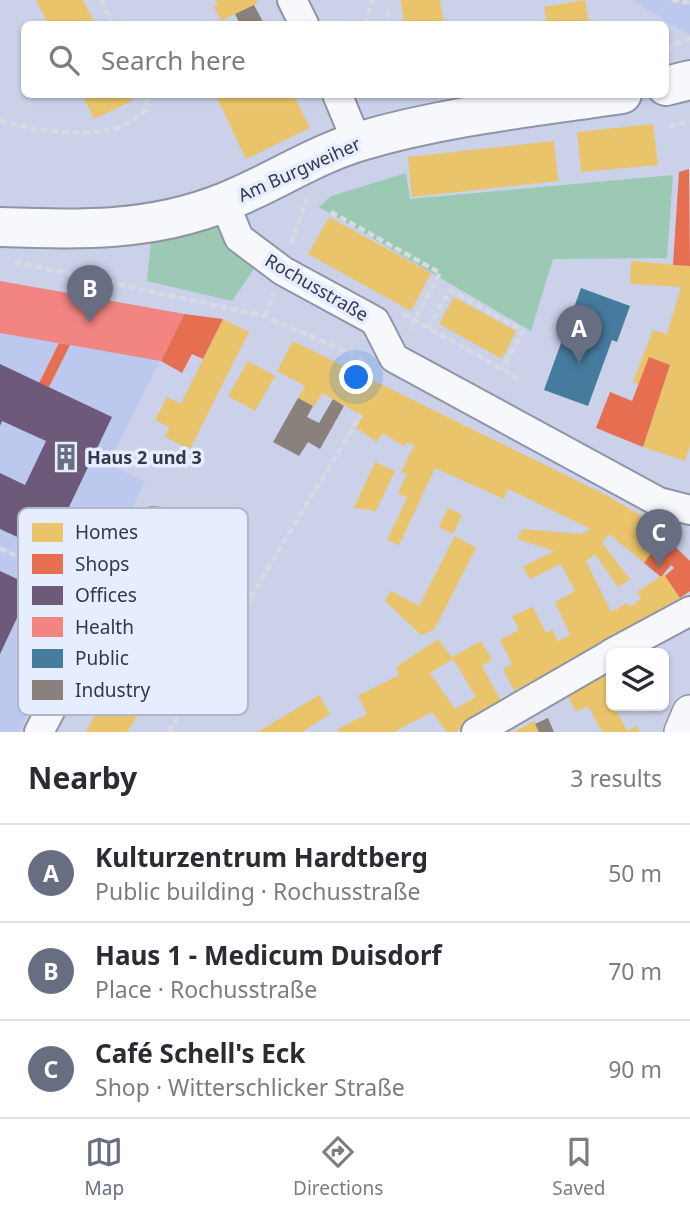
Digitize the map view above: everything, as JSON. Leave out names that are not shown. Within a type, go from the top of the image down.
[{"type":"main road","points":[[669,85],[690,80]]},
{"type":"main road","name":"Am Burgweiher","points":[[225,202],[357,142],[495,113],[595,98]]},
{"type":"main road","points":[[0,227],[88,231],[161,221],[225,202]]},
{"type":"street","points":[[292,0],[302,21]]},
{"type":"street","points":[[339,98],[357,142]]},
{"type":"street","name":"Rochusstraße","points":[[225,202],[239,238],[283,271],[375,321],[381,360]]},
{"type":"street","points":[[381,360],[659,502],[690,510]]},
{"type":"street","points":[[621,648],[690,611]]},
{"type":"street","points":[[477,732],[606,657]]},
{"type":"street","points":[[682,732],[690,713]]},
{"type":"street","points":[[39,732],[48,715]]},
{"type":"path","points":[[102,0],[112,21]]},
{"type":"path","points":[[366,21],[373,0]]},
{"type":"path","points":[[672,0],[690,3]]},
{"type":"path","points":[[387,10],[389,21]]},
{"type":"path","points":[[681,42],[690,38]]},
{"type":"path","points":[[0,120],[15,125],[86,133],[117,129],[147,110],[147,98]]},
{"type":"path","points":[[669,126],[690,121]]},
{"type":"path","points":[[265,316],[312,186]]},
{"type":"path","points":[[13,262],[265,316],[381,360],[440,273],[331,212]]},
{"type":"path","points":[[428,328],[450,290],[462,296],[523,331],[502,369]]},
{"type":"path","points":[[248,602],[361,415]]},
{"type":"path","points":[[0,548],[18,556]]},
{"type":"path","points":[[169,732],[179,715]]},
{"type":"shaded area","points":[[632,0],[690,0],[690,35]]},
{"type":"shaded area","points":[[0,281],[184,314],[108,463],[145,482],[132,508],[18,508],[18,715],[28,715],[19,732],[0,732]]},
{"type":"green space","points":[[406,173],[410,199],[673,175],[667,258],[553,259],[531,331],[319,207],[331,196]]},
{"type":"green space","points":[[221,216],[258,263],[232,301],[147,281],[152,232]]},
{"type":"building: Homes","points":[[36,0],[83,0],[94,21],[46,21]]},
{"type":"building: Homes","points":[[215,0],[256,0],[258,3],[221,21],[214,6],[218,5]]},
{"type":"building: Homes","points":[[401,0],[440,0],[444,21],[404,21]]},
{"type":"building: Homes","points":[[585,0],[588,21],[546,21],[544,7]]},
{"type":"building: Homes","points":[[84,98],[131,98],[132,101],[94,119]]},
{"type":"building: Homes","points":[[217,98],[295,98],[310,128],[246,159]]},
{"type":"building: Homes","points":[[653,124],[658,165],[581,172],[577,132]]},
{"type":"building: Homes","points":[[554,141],[558,181],[412,197],[408,157]]},
{"type":"building: Homes","points":[[329,217],[431,273],[411,311],[308,254]]},
{"type":"building: Homes","points":[[631,261],[690,266],[690,446],[685,461],[643,447],[670,365],[649,357],[639,384],[633,382],[653,330],[667,334],[681,287],[630,284]]},
{"type":"building: Homes","points":[[454,297],[516,331],[502,359],[439,324]]},
{"type":"building: Homes","points":[[223,319],[249,332],[190,449],[165,437],[169,427],[155,420],[167,397],[181,404]]},
{"type":"building: Homes","points":[[293,341],[608,496],[640,515],[664,536],[644,563],[609,534],[602,543],[630,579],[618,587],[595,554],[586,561],[611,612],[627,603],[630,607],[641,599],[637,592],[664,574],[680,598],[544,682],[542,676],[514,691],[503,669],[512,664],[500,640],[519,630],[512,616],[533,607],[546,633],[552,629],[558,641],[570,635],[555,602],[575,591],[561,564],[530,579],[523,567],[554,551],[517,539],[523,529],[581,534],[591,529],[508,489],[504,499],[435,468],[399,545],[387,540],[407,498],[398,493],[407,474],[401,472],[414,445],[407,442],[405,447],[383,433],[377,442],[356,428],[363,416],[322,393],[314,407],[298,398],[305,386],[277,371]]},
{"type":"building: Homes","points":[[248,361],[275,376],[255,411],[228,396]]},
{"type":"building: Homes","points":[[375,462],[395,471],[376,511],[354,508]]},
{"type":"building: Homes","points":[[448,508],[462,515],[453,534],[439,527]]},
{"type":"building: Homes","points":[[455,536],[476,548],[434,630],[421,635],[385,601],[391,591],[419,606]]},
{"type":"building: Homes","points":[[438,639],[453,659],[430,673],[455,709],[476,697],[452,657],[481,641],[492,659],[482,666],[503,705],[455,732],[447,732],[432,712],[394,732],[339,732],[338,729],[367,714],[358,696],[399,675],[396,668],[399,665]]},
{"type":"building: Homes","points":[[606,674],[606,711],[617,711],[627,731],[637,726],[640,732],[602,732],[588,706],[576,712],[567,694]]},
{"type":"building: Homes","points":[[319,695],[330,714],[302,732],[258,732]]},
{"type":"building: Homes","points":[[95,715],[138,715],[127,732],[86,732]]},
{"type":"building: Homes","points":[[534,721],[539,732],[514,732]]},
{"type":"building: Shops","points":[[689,169],[690,266],[673,265],[679,172]]},
{"type":"building: Shops","points":[[184,314],[223,319],[203,359],[192,354],[182,373],[161,361]]},
{"type":"building: Shops","points":[[59,343],[70,345],[49,387],[39,383]]},
{"type":"building: Shops","points":[[649,357],[670,365],[643,447],[596,428],[610,392],[632,401]]},
{"type":"building: Shops","points":[[664,536],[690,561],[690,591],[680,598],[665,576],[674,568],[671,565],[661,577],[644,563]]},
{"type":"building: Offices","name":"Haus 2 und 3","points":[[0,364],[112,417],[69,508],[18,508],[18,537],[0,529],[0,473],[25,485],[46,441],[2,421],[0,426]]},
{"type":"building: Offices","points":[[0,571],[18,579],[18,616],[0,654]]},
{"type":"building: Health","points":[[0,281],[184,314],[161,361],[0,333]]},
{"type":"building: Public","points":[[581,288],[630,306],[617,342],[612,340],[588,406],[544,390]]},
{"type":"building: Industry","points":[[254,5],[262,21],[238,21],[235,14]]},
{"type":"building: Industry","points":[[298,398],[313,406],[307,417],[319,423],[333,399],[344,406],[320,449],[308,442],[299,456],[273,442]]},
{"type":"building: Industry","points":[[548,718],[554,732],[539,732],[535,724]]},
{"type":"place","name":"Haus 1 - Medicum Duisdorf","points":[[90,323]]},
{"type":"place","name":"Kulturzentrum Hardtberg","points":[[579,363]]},
{"type":"place","name":"Haus 2 und 3","points":[[66,457]]},
{"type":"place","name":"Café Schell's Eck","points":[[659,567]]}]
